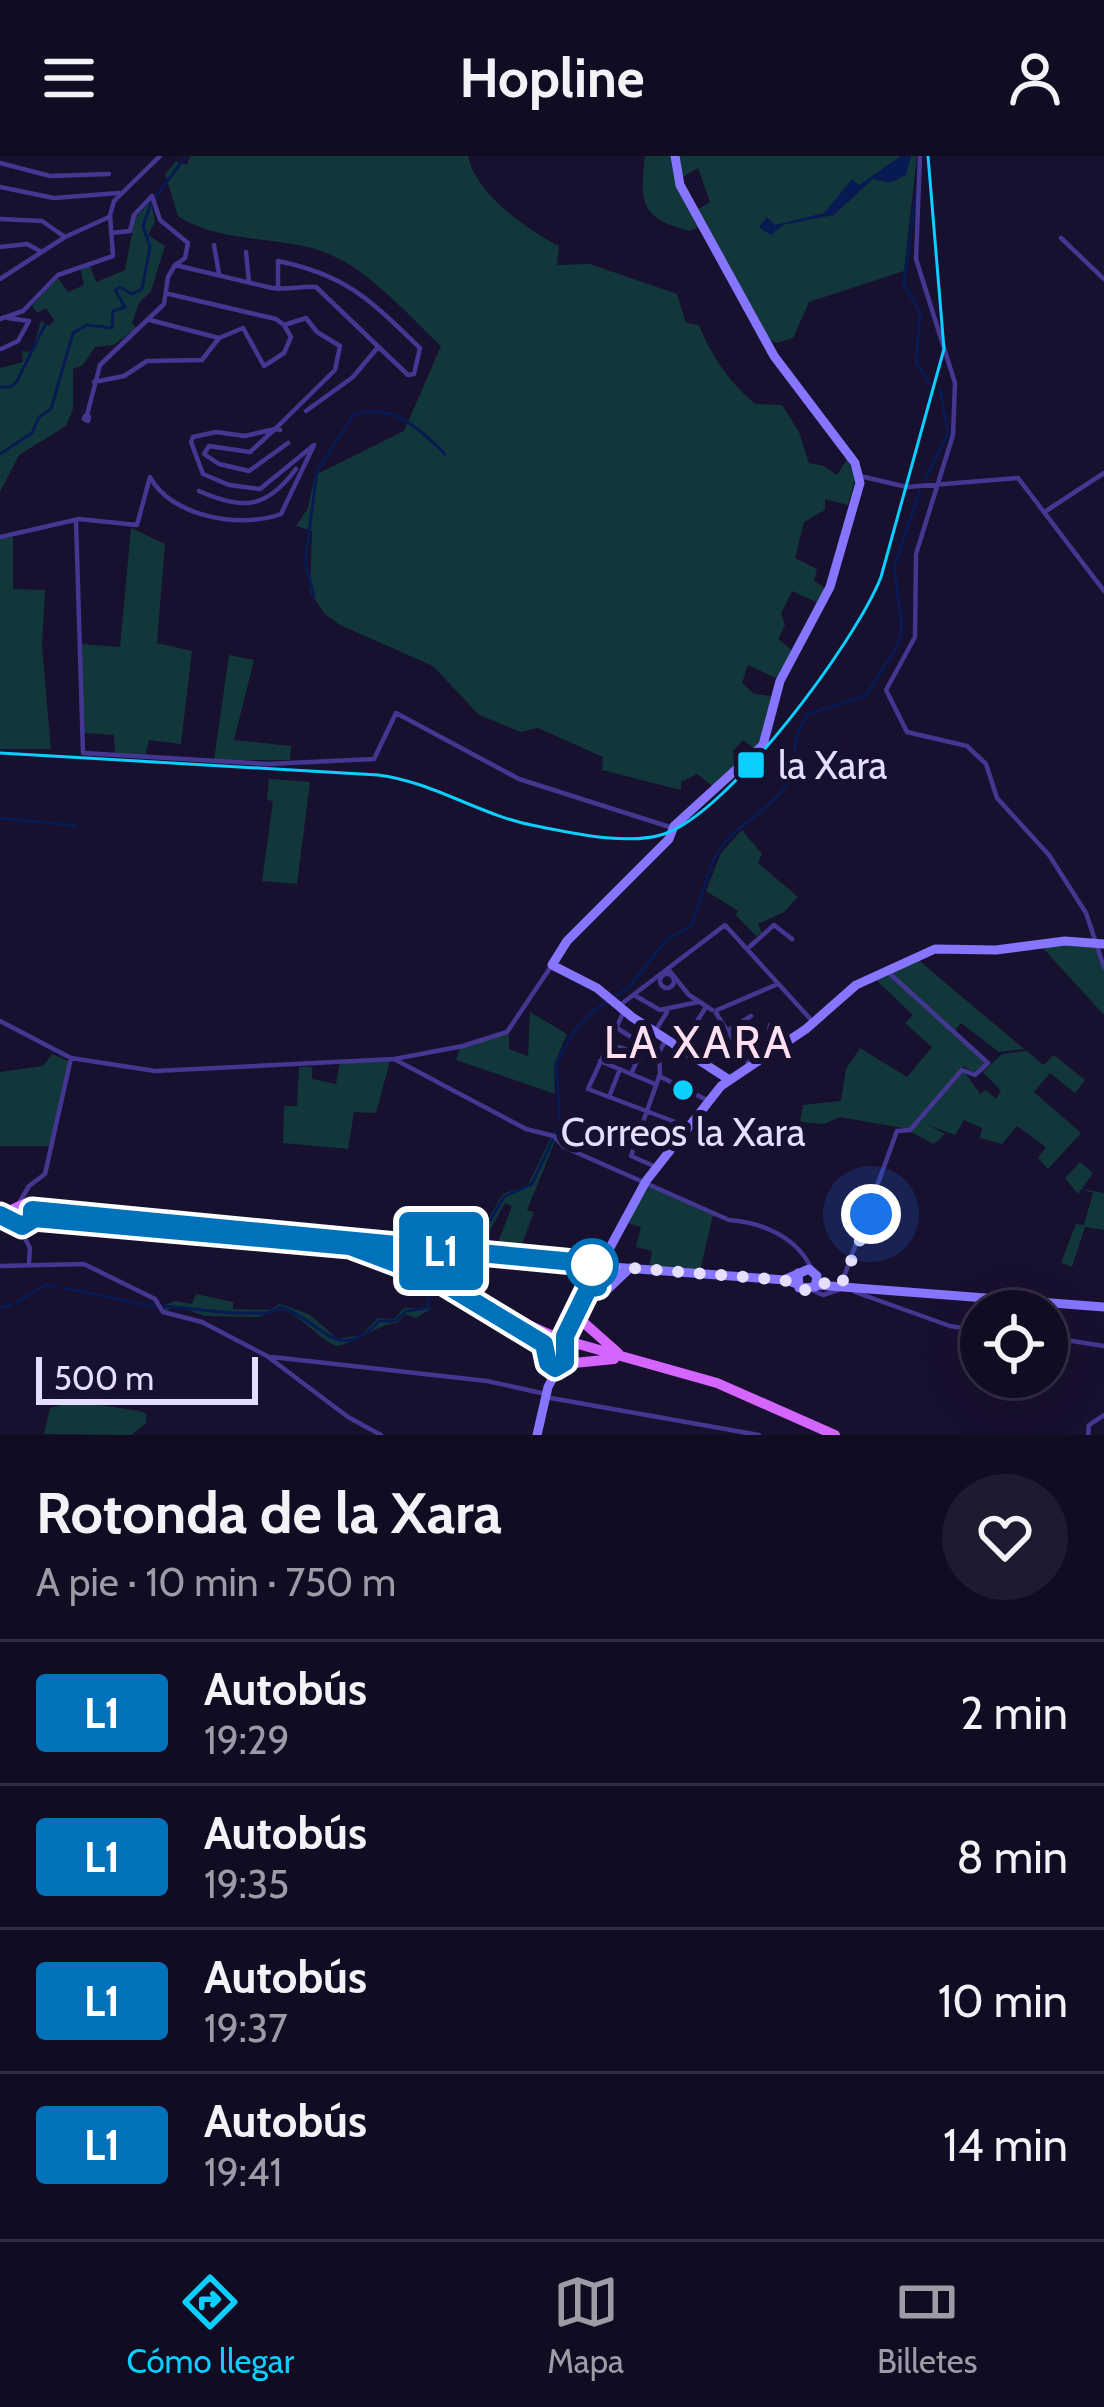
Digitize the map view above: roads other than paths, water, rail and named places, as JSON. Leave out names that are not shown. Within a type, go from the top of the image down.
[{"type":"main road","points":[[675,156],[680,185],[771,350],[860,476],[830,587],[780,681],[763,745],[673,828],[670,838],[561,948],[552,967],[604,994],[728,1079]]},
{"type":"main road","points":[[538,1435],[550,1379],[580,1304],[646,1181],[728,1079],[814,1023],[840,998],[886,970],[938,949],[1101,943]]},
{"type":"main road","points":[[19,1216],[538,1258],[600,1272],[635,1267],[808,1278],[1104,1306]]},
{"type":"main road","points":[[19,1216],[336,1244]]},
{"type":"main road","points":[[278,1234],[391,1258],[435,1278],[559,1352],[617,1359],[705,1379],[752,1397]]},
{"type":"main road","points":[[435,1278],[559,1352],[705,1379]]},
{"type":"main road","points":[[580,1304],[584,1322],[614,1351],[713,1379],[835,1435]]},
{"type":"street","points":[[0,188],[54,198],[119,193],[152,169],[160,156]]},
{"type":"street","points":[[920,156],[916,261],[955,383],[952,446],[916,554],[915,637],[886,690],[907,731],[967,746],[986,764],[997,798],[1049,855],[1086,913],[1101,943],[1104,967]]},
{"type":"street","points":[[0,163],[50,176],[109,174]]},
{"type":"street","points":[[3,318],[23,311],[58,275],[113,256],[110,217],[119,193]]},
{"type":"street","points":[[87,415],[94,382],[108,355],[150,320],[169,294],[168,277],[186,256],[189,244],[160,220],[152,196],[134,215],[130,231],[111,233]]},
{"type":"street","points":[[0,279],[65,236],[110,217]]},
{"type":"street","points":[[0,219],[46,222],[65,236]]},
{"type":"street","points":[[1061,238],[1104,279]]},
{"type":"street","points":[[0,247],[27,244],[40,251]]},
{"type":"street","points":[[214,244],[219,276]]},
{"type":"street","points":[[278,289],[279,248]]},
{"type":"street","points":[[246,252],[249,283]]},
{"type":"street","points":[[175,265],[278,289],[316,287],[413,374],[420,348],[356,290],[317,268],[278,261]]},
{"type":"street","points":[[94,382],[124,376],[147,361],[202,360],[219,338],[244,329],[259,364],[268,366],[289,345],[291,337],[276,319],[169,294]]},
{"type":"street","points":[[1,349],[18,341],[28,321],[3,318]]},
{"type":"street","points":[[284,326],[307,318],[342,350],[335,370],[250,452],[209,446],[204,454],[219,464],[249,471],[288,443]]},
{"type":"street","points":[[150,320],[219,338]]},
{"type":"street","points":[[306,411],[354,375],[378,347]]},
{"type":"street","points":[[0,537],[76,520],[136,525],[149,477],[161,492],[187,508],[217,517],[261,519],[286,510],[299,470],[314,445],[260,489],[217,481],[195,462],[194,437],[214,432],[245,436],[278,429]]},
{"type":"street","points":[[199,491],[233,501],[263,502],[299,470]]},
{"type":"street","points":[[1046,511],[1104,473]]},
{"type":"street","points":[[860,476],[891,486],[1016,477],[1104,591]]},
{"type":"street","points":[[76,520],[82,753],[278,765],[304,759],[374,759],[396,712],[519,778],[673,828]]},
{"type":"street","points":[[688,1127],[587,1086],[622,1010],[634,995],[725,925],[814,1023]]},
{"type":"street","points":[[747,949],[773,925],[792,939]]},
{"type":"street","points":[[0,1022],[71,1058],[155,1071],[394,1059],[507,1032],[552,967]]},
{"type":"street","points":[[837,1284],[897,1131],[909,1130],[963,1069],[975,1075],[988,1063],[886,970]]},
{"type":"street","points":[[667,972],[712,1010],[749,1065]]},
{"type":"street","points":[[680,1048],[712,1010],[778,984]]},
{"type":"street","points":[[634,995],[660,1010],[698,1002]]},
{"type":"street","points":[[688,1006],[689,995]]},
{"type":"street","points":[[655,1033],[667,1011]]},
{"type":"street","points":[[705,1064],[728,1031],[751,1016]]},
{"type":"street","points":[[766,1054],[770,1025]]},
{"type":"street","points":[[617,1028],[659,1055]]},
{"type":"street","points":[[741,1052],[749,1031]]},
{"type":"street","points":[[656,1168],[631,1156],[659,1076],[659,1055],[666,1040]]},
{"type":"street","points":[[631,1074],[644,1044]]},
{"type":"street","points":[[608,1045],[640,1053]]},
{"type":"street","points":[[29,1262],[19,1216],[25,1190],[45,1174],[71,1058]]},
{"type":"street","points":[[394,1059],[526,1129],[554,1136],[563,1147],[728,1220],[748,1221],[770,1231],[806,1254],[808,1278],[824,1294],[848,1289],[960,1328]]},
{"type":"street","points":[[600,1061],[655,1084]]},
{"type":"street","points":[[609,1097],[620,1069]]},
{"type":"street","points":[[659,1076],[709,1101]]},
{"type":"street","points":[[0,1266],[84,1264],[155,1299],[163,1312],[202,1322],[267,1356],[348,1418],[381,1435]]},
{"type":"street","points":[[1068,1340],[1104,1346]]},
{"type":"street","points":[[267,1356],[482,1380],[759,1435]]},
{"type":"street","points":[[1088,1435],[1089,1425],[1104,1415]]},
{"type":"water","points":[[901,156],[911,156],[906,175],[890,183],[873,179],[834,215],[783,225],[771,235],[759,227],[767,217],[775,225],[824,213],[852,179],[859,185]]},
{"type":"waterway","points":[[0,454],[32,433],[39,417],[51,409],[73,333],[87,325],[112,328],[113,311],[125,307],[115,290],[120,287],[132,294],[142,289],[150,247],[143,226],[151,203],[186,156]]},
{"type":"waterway","points":[[916,194],[904,284],[920,313],[916,362],[930,384]]},
{"type":"waterway","points":[[0,387],[11,387],[17,381],[45,325]]},
{"type":"waterway","points":[[925,480],[948,433],[940,389]]},
{"type":"waterway","points":[[314,596],[305,563],[317,471],[353,415],[380,412],[404,420],[445,454]]},
{"type":"waterway","points":[[792,765],[798,732],[808,714],[865,696],[898,645],[902,626],[894,568],[920,490]]},
{"type":"waterway","points":[[456,1247],[475,1246],[504,1197],[532,1184],[560,1124],[556,1064],[574,1031],[593,1011],[629,987],[666,940],[690,927],[720,849],[774,800],[790,774]]},
{"type":"waterway","points":[[0,818],[76,826]]},
{"type":"waterway","points":[[420,1265],[450,1253]]},
{"type":"waterway","points":[[164,1306],[231,1313],[267,1313],[281,1307],[330,1336],[352,1340],[379,1321],[395,1321],[406,1311],[428,1308],[429,1286],[414,1275]]},
{"type":"waterway","points":[[16,1303],[45,1285],[57,1287]]},
{"type":"waterway","points":[[64,1288],[156,1307]]},
{"type":"waterway","points":[[0,1308],[10,1305]]},
{"type":"tram line","points":[[0,753],[378,775],[516,821],[600,837],[650,837],[691,820],[722,794],[788,722],[846,641],[881,577],[944,349],[928,156]]},
{"type":"place","name":"la Xara","points":[[751,765]]},
{"type":"place","name":"Correos la Xara","points":[[683,1090]]},
{"type":"district","name":"LA XARA","points":[[699,1042]]}]
